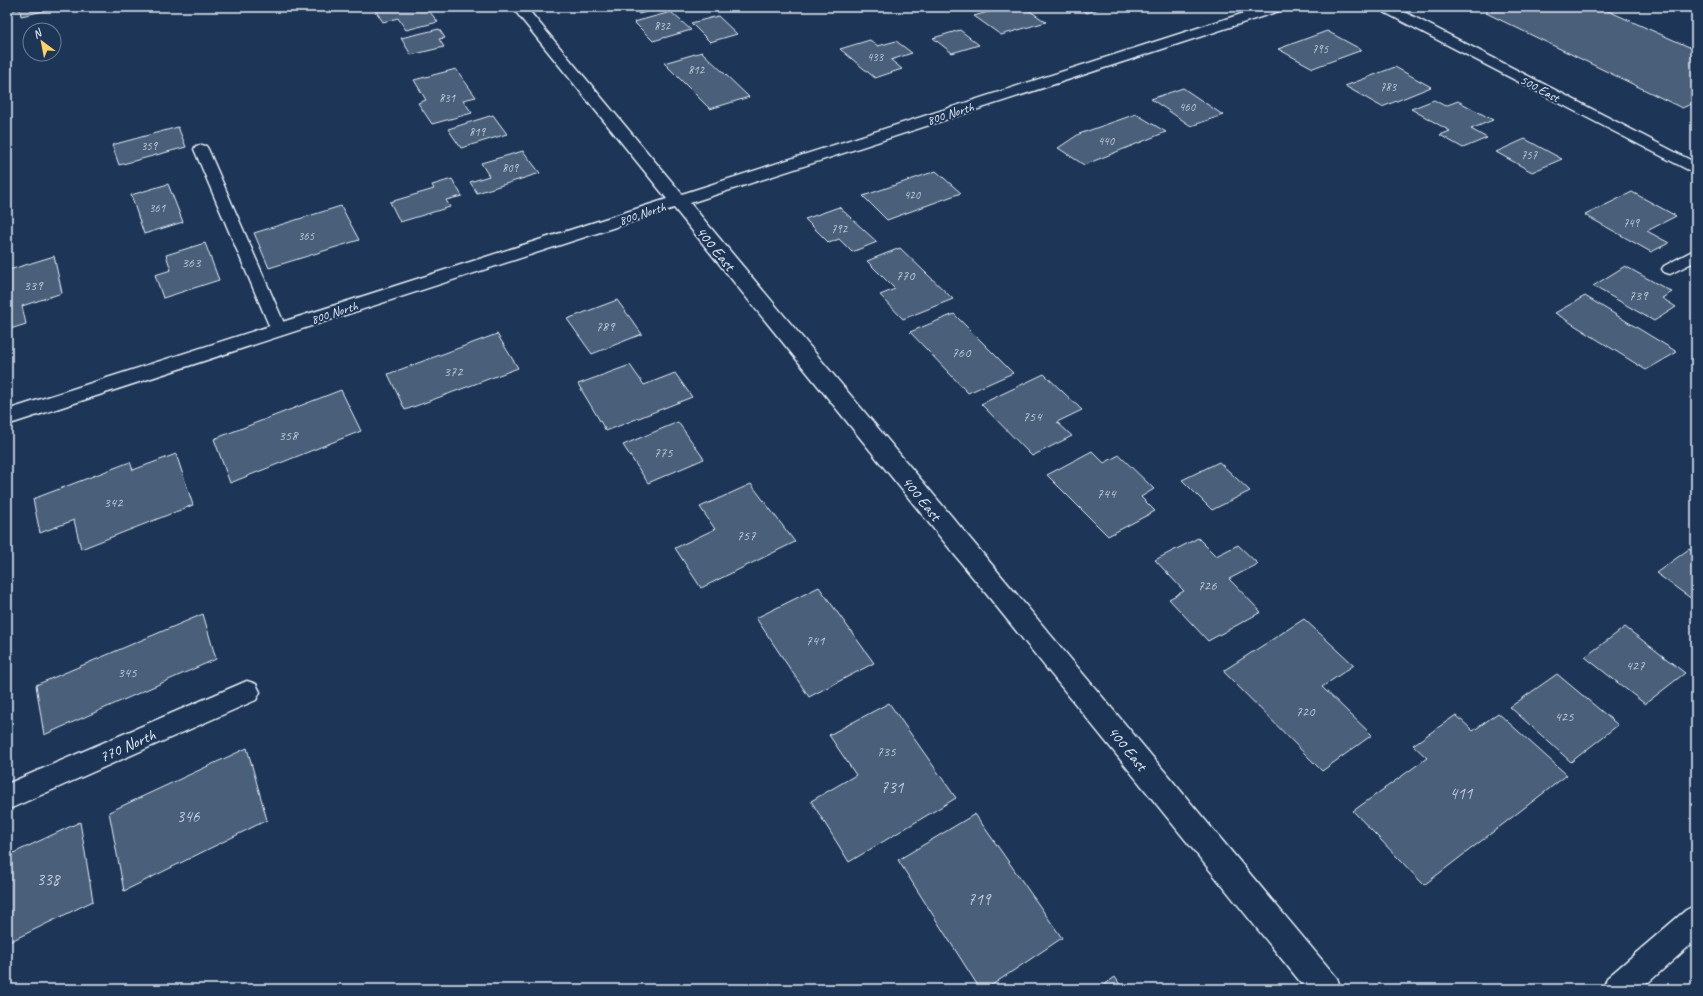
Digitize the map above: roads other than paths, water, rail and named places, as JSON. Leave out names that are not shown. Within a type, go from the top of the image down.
[{"type":"street","name":"400 East","points":[[519,7],[1326,989]]},
{"type":"street","name":"800 North","points":[[7,418],[1277,7]]},
{"type":"street","name":"500 East","points":[[1385,7],[1696,169]]},
{"type":"street","name":"770 North","points":[[7,797],[247,692]]},
{"type":"street","points":[[1618,989],[1696,920]]},
{"type":"lane","points":[[201,149],[279,330]]},
{"type":"lane","points":[[1670,269],[1696,254]]}]
